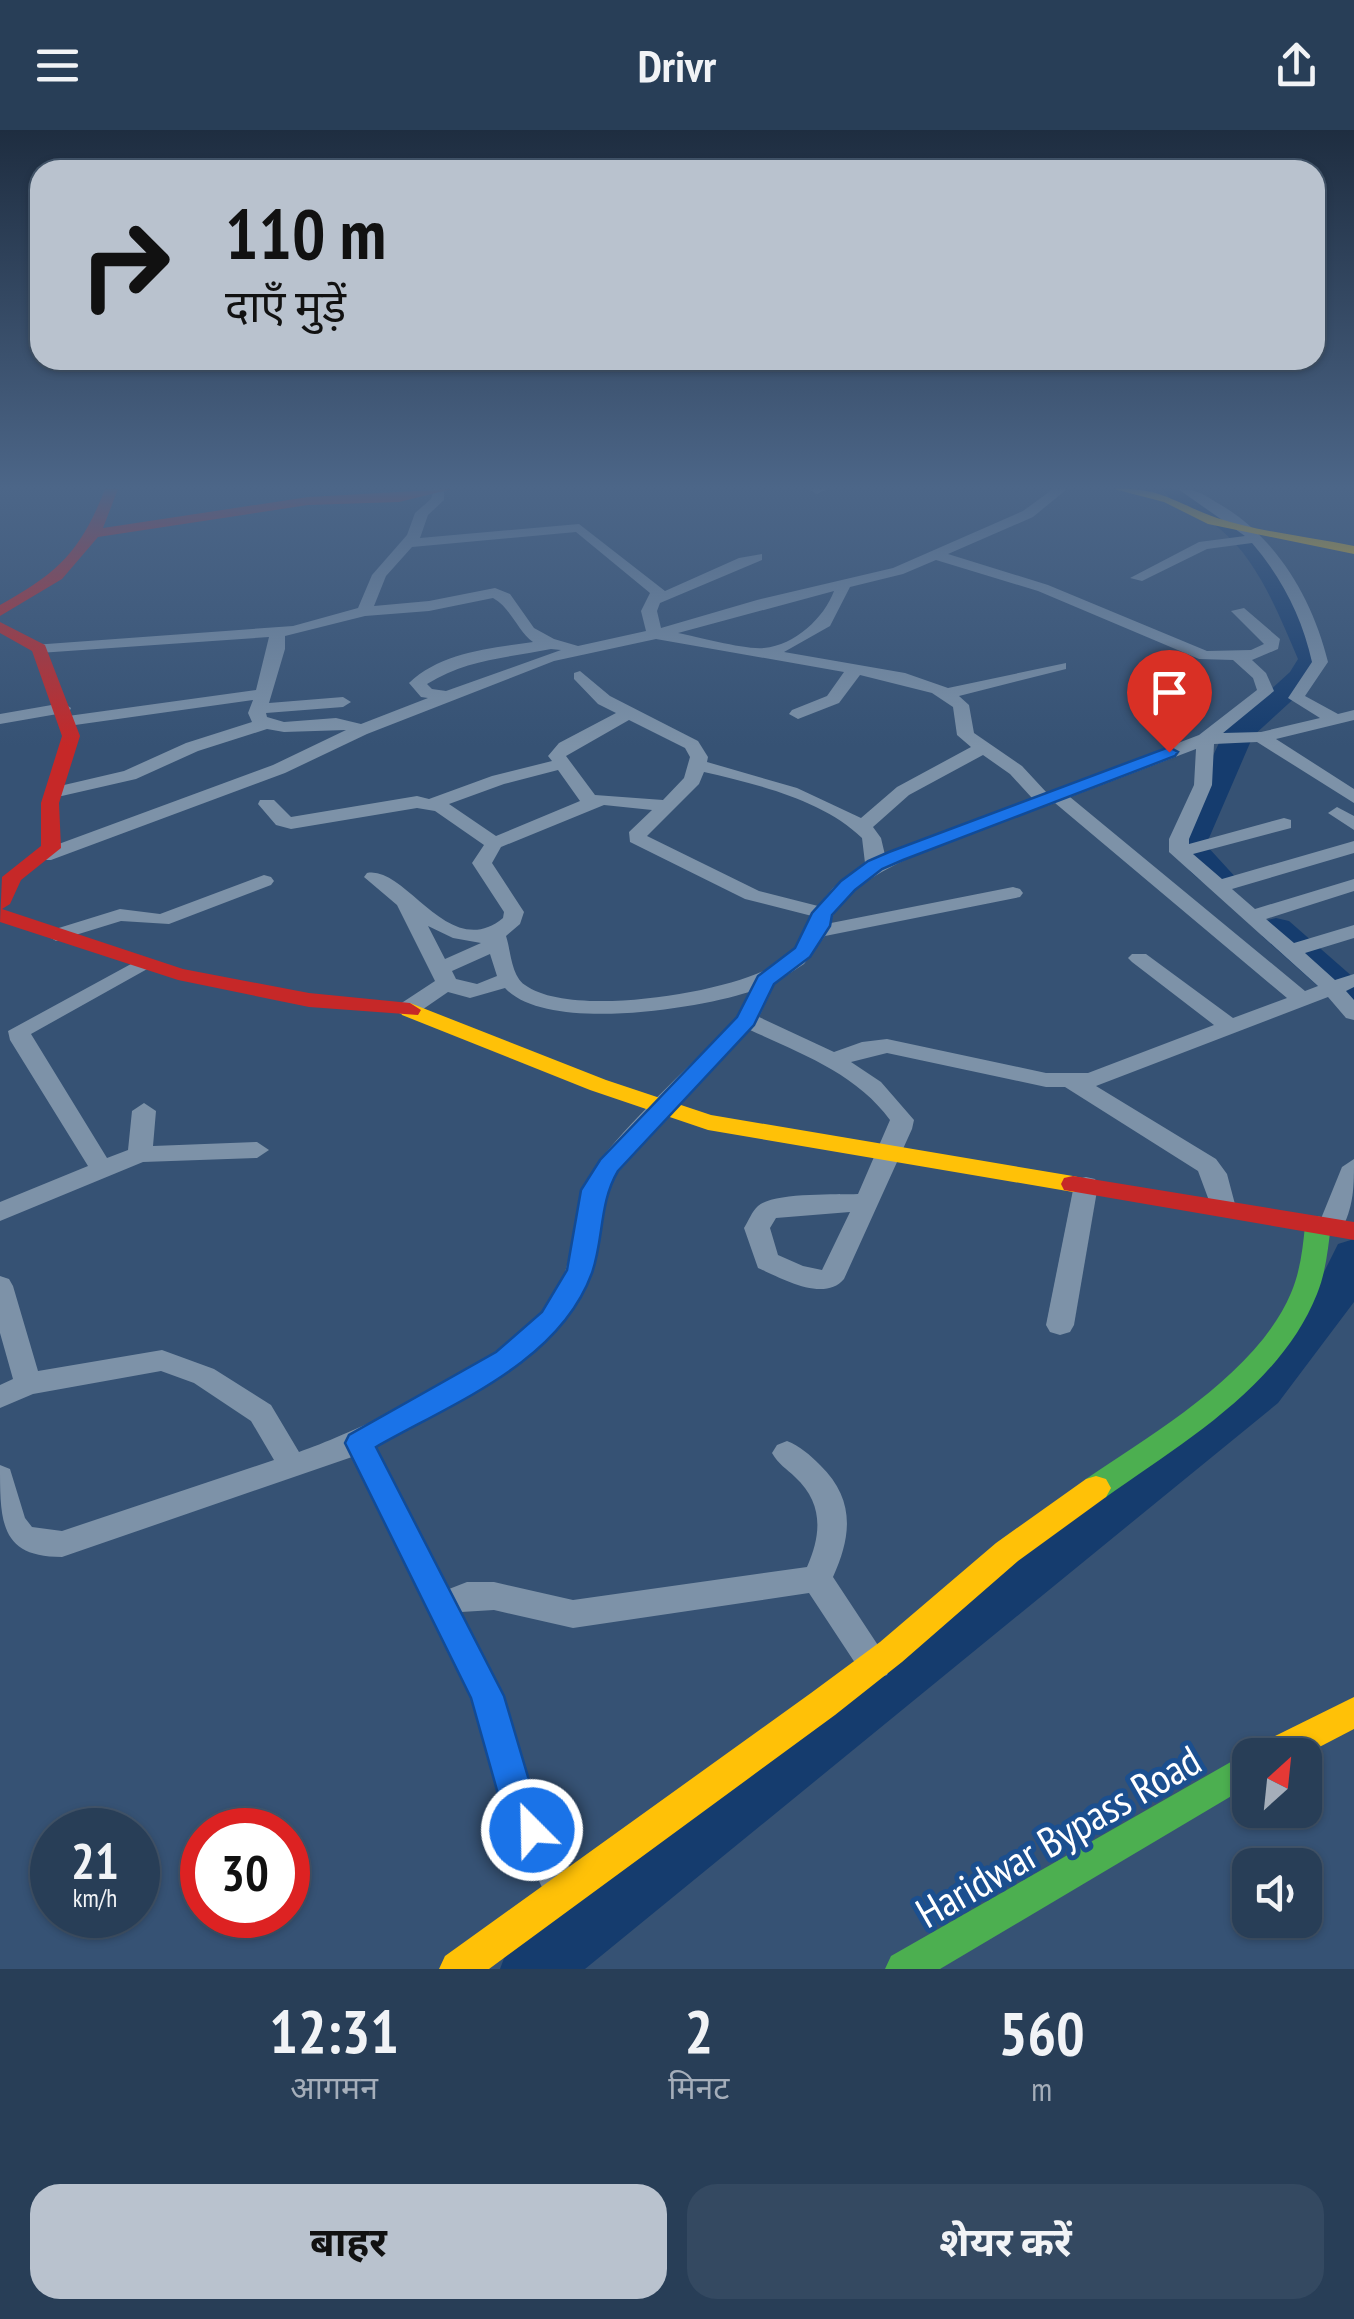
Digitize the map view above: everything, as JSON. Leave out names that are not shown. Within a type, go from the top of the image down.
[{"type":"street","points":[[0,610],[61,575]]},
{"type":"street","points":[[364,610],[378,575]]},
{"type":"street","points":[[638,575],[655,588],[658,599]]},
{"type":"street","points":[[655,634],[650,611],[658,599],[712,575]]},
{"type":"street","points":[[878,575],[655,634],[549,657],[353,727],[278,769],[44,856],[12,877],[3,916],[142,964],[277,995],[408,1009],[662,1108],[708,1122],[1337,1228]]},
{"type":"street","points":[[1000,575],[1043,588],[1190,651],[1239,657],[1272,646],[1272,639],[1239,612]]},
{"type":"street","points":[[1137,578],[1143,575]]},
{"type":"street","points":[[1277,575],[1286,584],[1319,654],[1317,668],[1296,698],[1345,718]]},
{"type":"street","points":[[768,653],[829,622],[842,586]]},
{"type":"street","points":[[0,628],[38,648],[278,633],[307,629],[364,610],[429,606],[500,593],[532,638],[546,645]]},
{"type":"street","points":[[53,793],[130,775],[262,709],[278,633]]},
{"type":"street","points":[[655,634],[923,683],[946,694],[961,705],[966,735],[1016,770],[1300,998]]},
{"type":"street","points":[[438,695],[419,689],[417,683],[443,667],[492,651],[546,645],[587,646]]},
{"type":"street","points":[[38,648],[65,715],[70,747],[53,793],[49,810],[50,848],[44,856]]},
{"type":"street","points":[[1239,657],[1260,676],[1266,692],[1216,738],[1204,784],[1178,839],[1179,852],[1331,987],[1354,1013]]},
{"type":"street","points":[[946,694],[1060,666]]},
{"type":"street","points":[[798,714],[844,693],[854,669]]},
{"type":"street","points":[[580,676],[604,700],[692,745],[700,757],[699,766],[684,790],[638,832],[637,838],[819,923],[1013,893]]},
{"type":"street","points":[[0,719],[343,702]]},
{"type":"street","points":[[262,709],[294,729],[353,727]]},
{"type":"street","points":[[590,802],[557,756],[565,747],[628,712]]},
{"type":"street","points":[[496,939],[508,980],[532,1000],[578,1010],[715,993],[765,980],[803,952],[819,923],[848,886],[875,865],[1216,738],[1254,738],[1345,718]]},
{"type":"street","points":[[1254,738],[1354,797]]},
{"type":"street","points":[[864,826],[903,791],[984,747]]},
{"type":"street","points":[[267,804],[283,821],[291,822],[407,802],[433,804],[498,780],[561,764]]},
{"type":"street","points":[[699,766],[769,782],[864,826],[874,842],[875,865]]},
{"type":"street","points":[[408,1009],[443,976],[508,927],[514,912],[482,864],[494,844],[590,802],[615,798],[668,806]]},
{"type":"street","points":[[433,804],[494,844]]},
{"type":"street","points":[[1179,852],[1284,824]]},
{"type":"street","points":[[1217,887],[1354,848]]},
{"type":"street","points":[[374,877],[404,900],[424,924],[443,976],[469,994],[508,980]]},
{"type":"street","points":[[56,935],[120,914],[162,920],[264,881]]},
{"type":"street","points":[[1250,917],[1354,885]]},
{"type":"street","points":[[424,924],[496,939]]},
{"type":"street","points":[[1290,951],[1354,931]]},
{"type":"street","points":[[1139,958],[1228,1025]]},
{"type":"street","points":[[102,1170],[19,1031],[142,964]]},
{"type":"street","points":[[0,1477],[10,1524],[21,1536],[42,1546],[62,1544],[360,1443],[506,1360],[552,1319],[567,1299],[580,1270],[594,1190],[608,1166],[746,1020],[765,980]]},
{"type":"street","points":[[833,1061],[862,1049],[887,1046],[1018,1075],[1073,1082],[1091,1080],[1354,980]]},
{"type":"street","points":[[746,1020],[833,1061],[896,1109],[902,1120],[867,1202]]},
{"type":"street","points":[[1073,1082],[1207,1165],[1214,1174],[1223,1208]]},
{"type":"street","points":[[140,1154],[144,1111]]},
{"type":"street","points":[[0,1212],[140,1154],[257,1150]]},
{"type":"street","points":[[458,1969],[562,1889],[875,1664],[1006,1554],[1205,1408],[1246,1372],[1301,1304],[1313,1269],[1337,1228],[1354,1168]]},
{"type":"street","points":[[1060,1325],[1086,1185]]},
{"type":"street","points":[[0,1286],[28,1384]]},
{"type":"street","points":[[0,1397],[28,1384],[105,1367],[162,1360],[204,1376],[261,1414],[292,1466]]},
{"type":"street","points":[[360,1443],[487,1696],[518,1801],[562,1889]]},
{"type":"street","points":[[786,1453],[809,1470],[833,1504],[836,1523],[830,1552],[817,1580]]},
{"type":"street","points":[[442,1606],[468,1596],[494,1596],[573,1614],[817,1580]]},
{"type":"street","points":[[817,1580],[875,1664]]},
{"type":"street","points":[[1304,1738],[1354,1712]]},
{"type":"street","name":"Haridwar Bypass Road","points":[[904,1969],[1232,1778]]},
{"type":"waterway","points":[[1221,881],[1188,847],[1239,732],[1301,677],[1312,659],[1269,575]]},
{"type":"waterway","points":[[1276,929],[1354,998]]},
{"type":"waterway","points":[[533,1969],[1260,1389],[1343,1283],[1354,1255]]},
{"type":"traffic: fast","points":[[1096,1488],[1210,1405],[1263,1356],[1285,1329],[1305,1292],[1318,1225]]},
{"type":"traffic: fast","points":[[904,1969],[1232,1778]]},
{"type":"traffic: slow","points":[[410,1010],[598,1085],[708,1122],[1073,1184]]},
{"type":"traffic: slow","points":[[458,1969],[823,1704],[891,1652],[1007,1552],[1096,1488]]},
{"type":"traffic: slow","points":[[1304,1738],[1354,1712]]},
{"type":"traffic: jam","points":[[0,611],[58,575]]},
{"type":"traffic: jam","points":[[0,627],[39,648],[71,736],[50,803],[51,848],[12,877],[0,904]]},
{"type":"traffic: jam","points":[[0,915],[178,974],[309,1000],[410,1010]]},
{"type":"traffic: jam","points":[[1073,1184],[1354,1231]]},
{"type":"route","points":[[532,1830],[518,1801],[487,1696],[360,1443],[506,1360],[552,1319],[567,1299],[580,1270],[594,1190],[608,1166],[746,1020],[765,980],[803,952],[820,926],[822,913],[862,873],[896,856],[1169,752]]}]
